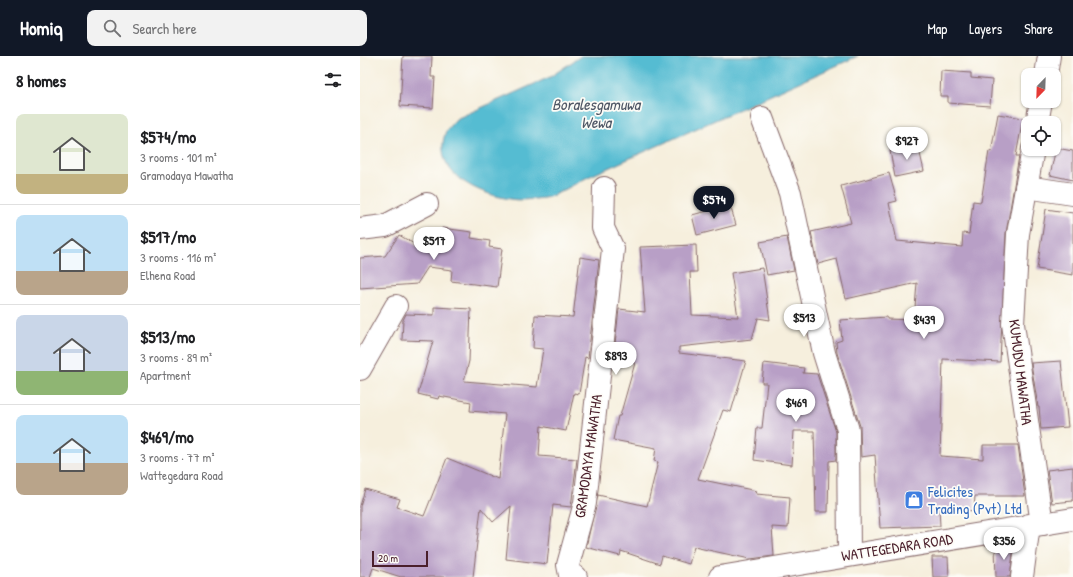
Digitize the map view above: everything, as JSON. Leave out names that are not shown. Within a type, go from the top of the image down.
[{"type":"street","points":[[1047,68],[1049,56]]},
{"type":"street","points":[[762,118],[790,193],[824,353],[848,430],[849,555]]},
{"type":"street","name":"KUMUDU MAWATHA","points":[[1022,577],[1036,524],[1013,324],[1018,234],[1032,156]]},
{"type":"street","points":[[1026,187],[1073,194]]},
{"type":"street","name":"GRAMODAYA MAWATHA","points":[[576,577],[570,575],[568,565],[585,503],[613,249],[603,228],[604,188]]},
{"type":"street","points":[[360,228],[385,226],[427,204]]},
{"type":"street","points":[[360,369],[396,306]]},
{"type":"street","name":"WATTEGEDARA ROAD","points":[[720,577],[1073,519]]},
{"type":"water","name":"Boralesgamuwa Wewa","points":[[581,56],[858,56],[588,177],[549,197],[518,200],[498,196],[472,187],[461,180],[452,171],[445,160],[443,148],[446,132],[456,119],[550,77]]},
{"type":"building","points":[[403,56],[432,56],[431,77],[435,77],[433,108],[400,106]]},
{"type":"building","points":[[941,71],[971,73],[971,78],[992,80],[990,106],[948,103],[948,96],[940,96]]},
{"type":"building","points":[[998,114],[1021,118],[1021,129],[1016,156],[1019,156],[1006,233],[1000,362],[943,359],[940,456],[983,459],[983,445],[1018,445],[1025,496],[975,496],[974,511],[939,508],[940,526],[880,528],[875,455],[861,457],[860,426],[837,353],[836,342],[842,340],[840,320],[887,317],[887,319],[914,320],[917,283],[846,299],[837,259],[818,264],[811,232],[851,223],[841,186],[889,173],[897,201],[889,203],[897,241],[962,247],[963,233],[969,234],[973,201],[981,202],[989,151],[991,152]]},
{"type":"building","points":[[918,145],[924,171],[895,177],[890,151]]},
{"type":"building","points":[[1061,149],[1073,151],[1073,180],[1050,175],[1054,156],[1061,156]]},
{"type":"building","points":[[730,205],[736,225],[697,235],[692,215]]},
{"type":"building","points":[[1046,209],[1073,213],[1073,275],[1037,269]]},
{"type":"building","points":[[442,228],[472,232],[471,238],[490,241],[489,247],[502,249],[497,287],[451,281],[452,270],[428,267],[417,284],[360,288],[360,258],[385,256],[399,235],[426,251],[428,238],[441,239]]},
{"type":"building","points":[[787,237],[794,270],[767,275],[760,242]]},
{"type":"building","points":[[696,245],[697,272],[690,272],[692,315],[738,317],[731,273],[762,268],[770,320],[758,318],[752,339],[679,347],[679,353],[746,361],[731,412],[723,410],[698,479],[757,491],[756,494],[790,497],[788,528],[772,527],[774,556],[750,559],[694,547],[689,564],[662,556],[660,564],[621,551],[620,556],[586,547],[598,495],[647,506],[658,462],[654,461],[656,448],[613,440],[618,416],[620,416],[635,363],[613,361],[619,309],[645,312],[640,247]]},
{"type":"building","points":[[580,257],[599,260],[588,358],[585,357],[579,394],[574,393],[566,431],[541,426],[539,456],[577,459],[571,507],[553,505],[547,564],[506,559],[511,506],[493,522],[481,508],[473,577],[401,577],[373,568],[370,577],[360,577],[360,506],[365,489],[400,499],[397,507],[424,516],[447,458],[498,479],[505,414],[470,411],[471,402],[439,396],[438,399],[418,394],[433,341],[402,340],[403,320],[406,314],[434,315],[434,307],[471,309],[469,361],[464,381],[537,387],[543,349],[533,348],[535,315],[573,317]]},
{"type":"building","points":[[1061,361],[1068,427],[1041,429],[1039,407],[1031,363]]},
{"type":"building","points":[[764,363],[804,368],[803,373],[817,374],[836,432],[836,460],[829,461],[828,512],[816,512],[814,431],[794,431],[792,465],[754,460],[757,428],[762,428],[767,383],[762,383]]},
{"type":"building","points":[[1073,467],[1073,501],[1052,503],[1047,470]]},
{"type":"building","points":[[1014,546],[1010,577],[996,577],[995,547]]},
{"type":"building","points":[[932,557],[948,557],[949,577],[933,577]]},
{"type":"place","name":"Felicites Trading (Pvt) Ltd","points":[[914,500]]}]
